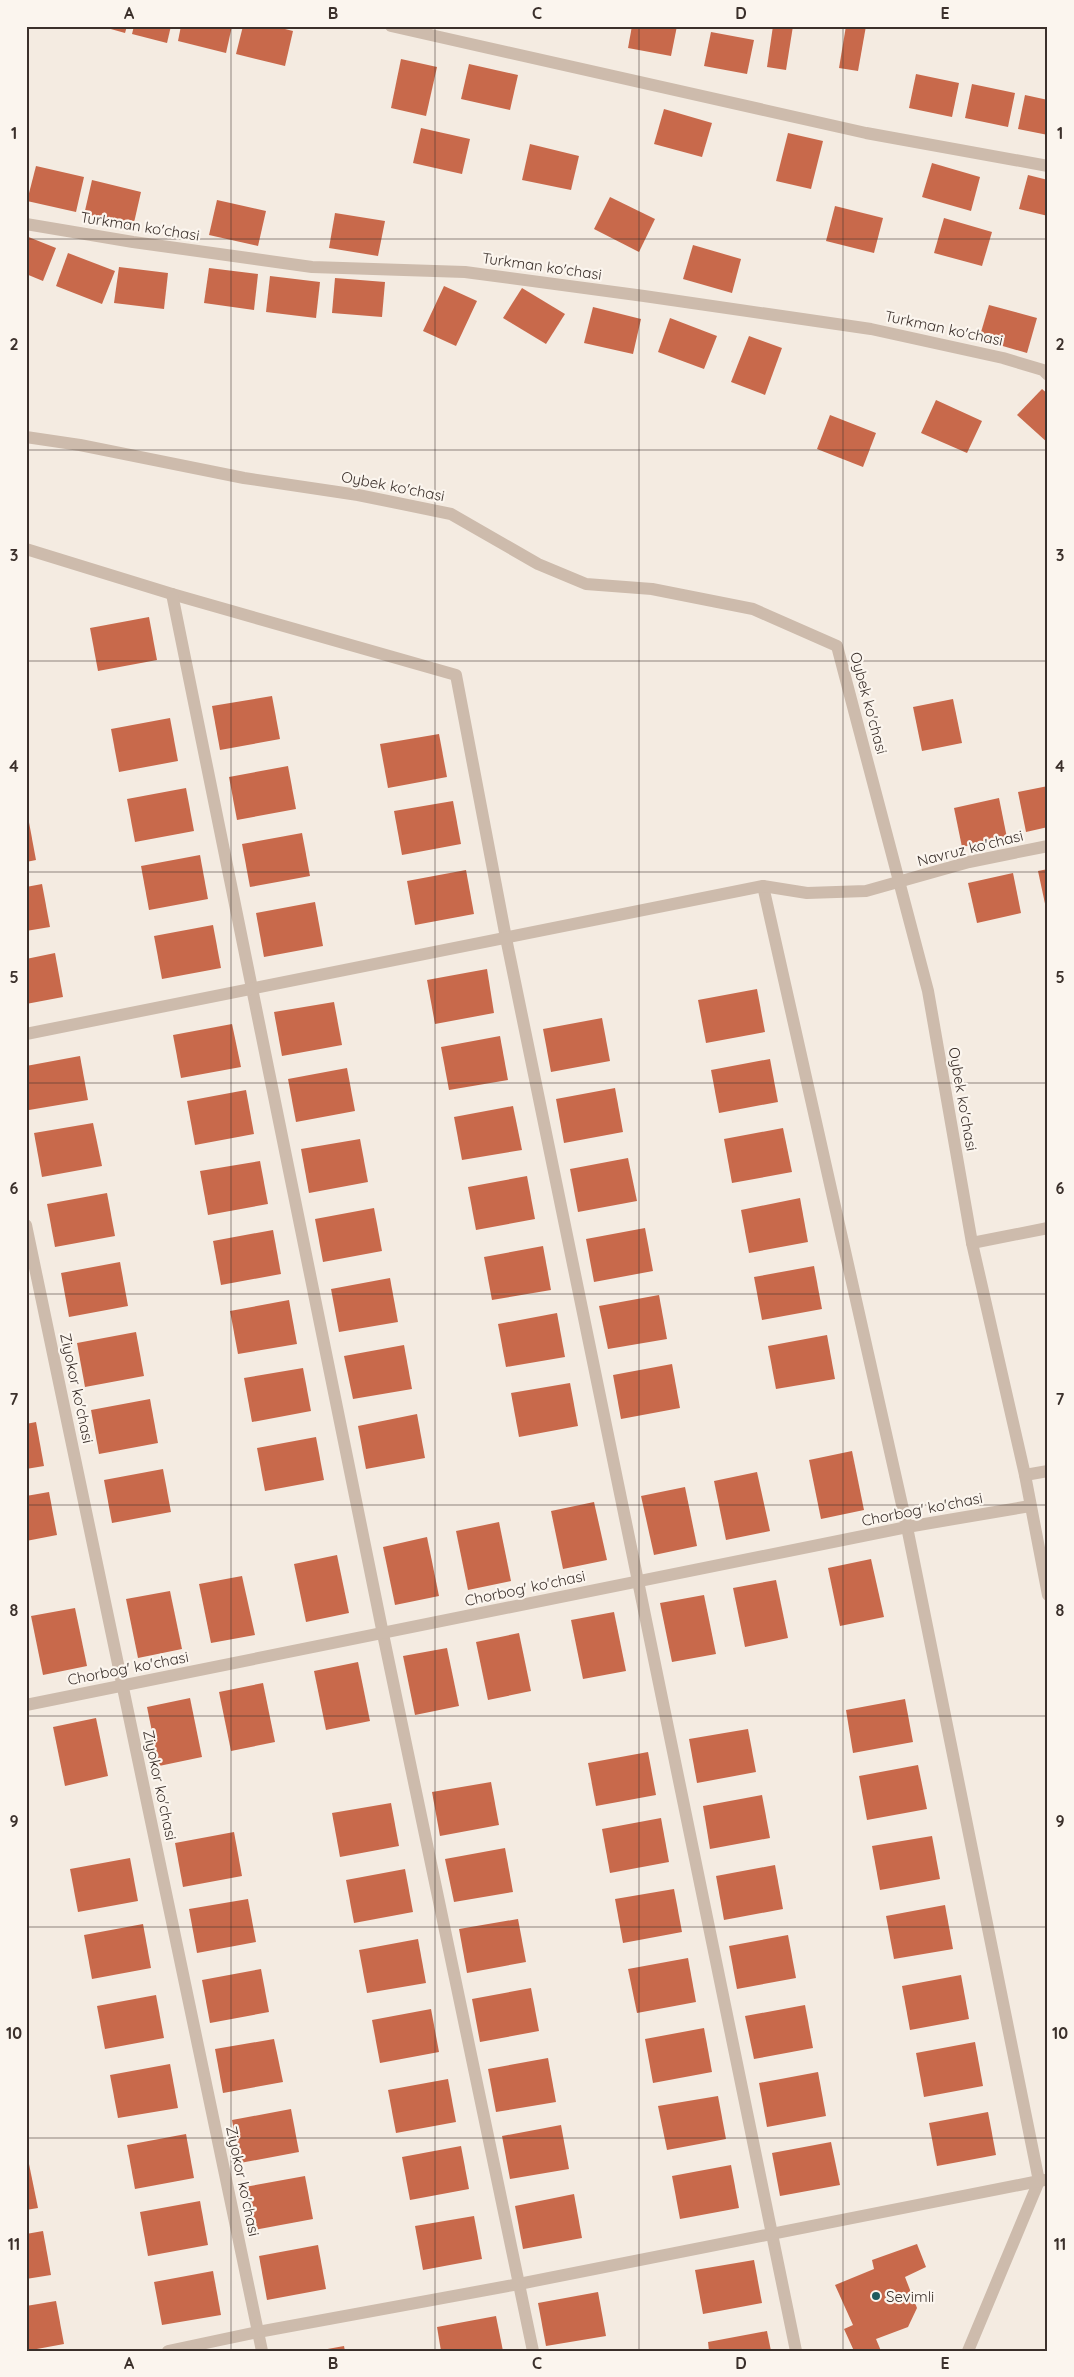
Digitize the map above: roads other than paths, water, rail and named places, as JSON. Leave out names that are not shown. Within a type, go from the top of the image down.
[{"type":"street","points":[[391,26],[866,133],[1048,166]]},
{"type":"street","name":"Turkman ko'chasi","points":[[26,224],[133,242],[312,267],[465,272],[664,299],[871,329],[1046,368]]},
{"type":"street","name":"Oybek ko'chasi","points":[[26,438],[80,445],[244,478],[358,495],[450,514],[538,564],[586,584],[652,588],[753,609],[837,646],[928,991],[972,1243],[1025,1475],[1048,1595]]},
{"type":"street","points":[[26,549],[172,594],[456,675],[506,938],[796,2351]]},
{"type":"street","points":[[172,594],[254,990],[383,1634],[533,2351]]},
{"type":"street","name":"Navruz ko'chasi","points":[[26,1034],[254,990],[763,886],[817,893],[866,891],[968,862],[1048,846]]},
{"type":"street","points":[[763,886],[906,1528],[1043,2180],[968,2351]]},
{"type":"street","name":"Ziyokor ko'chasi","points":[[26,1225],[262,2351]]},
{"type":"street","points":[[972,1243],[1048,1228]]},
{"type":"street","points":[[1025,1475],[1048,1471]]},
{"type":"street","name":"Chorbog' ko'chasi","points":[[26,1705],[906,1528],[1030,1506]]},
{"type":"street","points":[[168,2351],[258,2332],[519,2284],[1043,2180]]},
{"type":"place","name":"Sevimli","points":[[876,2296]]}]
